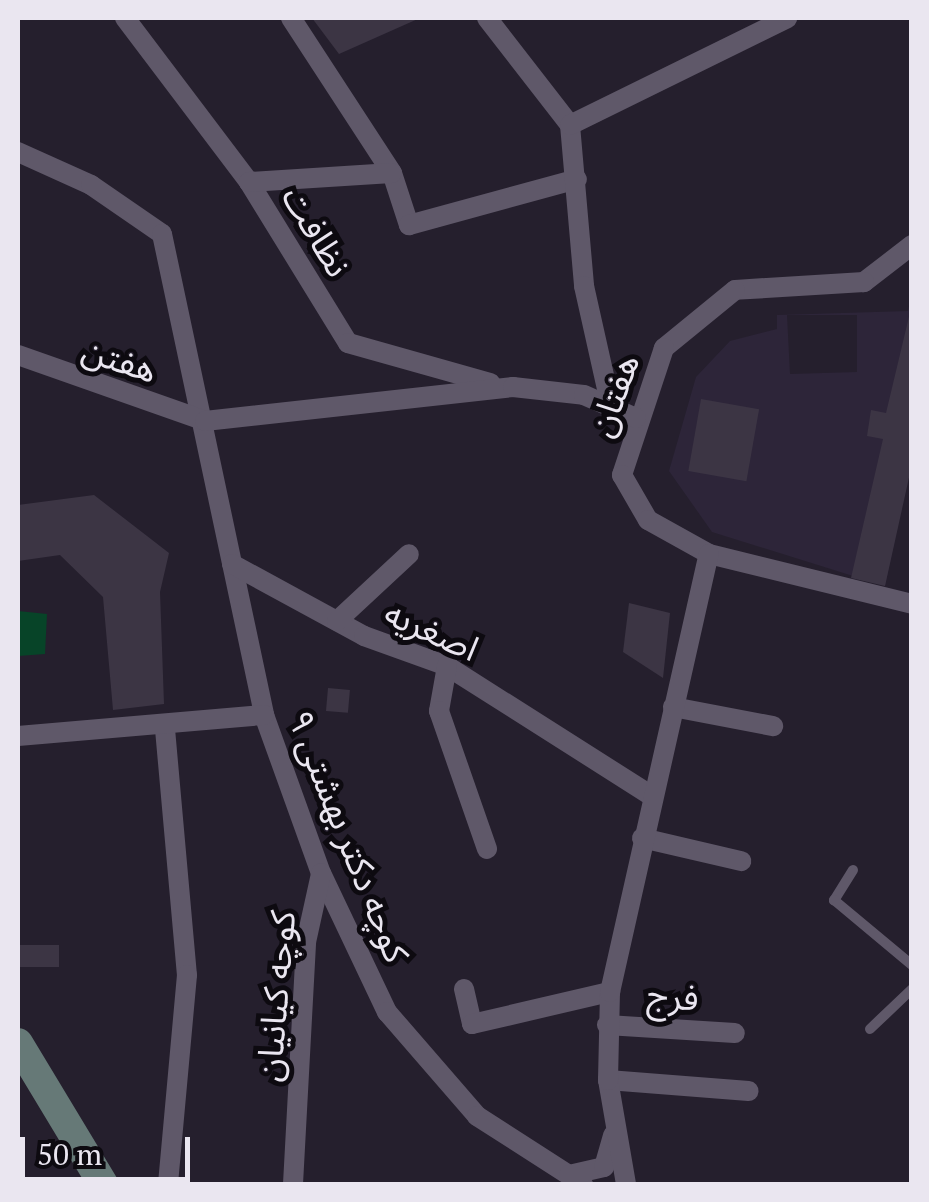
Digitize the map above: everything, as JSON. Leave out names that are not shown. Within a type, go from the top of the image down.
[{"type":"main road","points":[[18,1043],[103,1184]]},
{"type":"street","name":"نظافت","points":[[125,18],[249,182],[348,343],[513,387]]},
{"type":"street","points":[[291,18],[392,173],[409,225],[578,179]]},
{"type":"street","points":[[570,124],[787,18]]},
{"type":"street","points":[[501,21],[570,124],[578,179],[584,286],[611,407]]},
{"type":"street","name":"کوچه دکتر بهشتی ۹","points":[[18,152],[91,185],[162,234],[205,422],[264,715],[321,873],[412,1049],[477,1116],[575,1180]]},
{"type":"street","points":[[249,182],[392,173]]},
{"type":"street","name":"هفتان","points":[[912,245],[864,282],[735,290],[664,348],[636,418],[622,475],[629,500],[708,554],[912,604]]},
{"type":"street","name":"هفتن","points":[[18,355],[205,422]]},
{"type":"street","points":[[205,422],[513,387],[611,407],[636,418]]},
{"type":"street","points":[[337,622],[409,554]]},
{"type":"street","points":[[626,1184],[613,1135],[608,1080],[606,1025],[610,992],[708,554]]},
{"type":"street","name":"اصغریه","points":[[232,564],[337,622],[447,666],[652,796]]},
{"type":"street","points":[[447,666],[439,711],[487,850]]},
{"type":"street","points":[[673,706],[773,726]]},
{"type":"street","points":[[18,736],[165,729],[264,715]]},
{"type":"street","points":[[165,729],[187,975],[168,1184]]},
{"type":"street","points":[[642,838],[740,861]]},
{"type":"street","name":"کوچه کیانیان","points":[[292,1184],[306,942],[321,873]]},
{"type":"street","points":[[464,989],[472,1024],[610,992]]},
{"type":"street","name":"فرج","points":[[606,1025],[735,1033]]},
{"type":"street","points":[[608,1080],[749,1091]]},
{"type":"street","points":[[575,1180],[604,1167],[613,1135]]},
{"type":"lane","points":[[852,870],[834,900],[912,965]]},
{"type":"lane","points":[[870,1029],[912,989]]},
{"type":"shaded area","points":[[911,297],[911,464],[885,586],[712,532],[669,471],[696,377],[730,341],[777,329],[777,315],[908,311]],"holes":[[[787,315],[857,315],[857,372],[790,374]]]},
{"type":"green space","points":[[18,611],[47,614],[45,654],[18,656]]},
{"type":"building","points":[[312,18],[420,18],[339,54]]},
{"type":"building","points":[[912,304],[912,464],[885,586],[851,578],[883,439],[867,436],[871,410],[886,413]]},
{"type":"building","points":[[701,399],[759,409],[746,481],[688,471]]},
{"type":"building","points":[[94,495],[169,553],[160,592],[164,704],[113,710],[103,597],[60,555],[18,561],[18,505]]},
{"type":"building","points":[[629,603],[670,613],[663,678],[623,652]]},
{"type":"building","points":[[328,688],[350,690],[348,713],[326,711]]},
{"type":"building","points":[[18,945],[59,945],[59,967],[18,967]]}]
